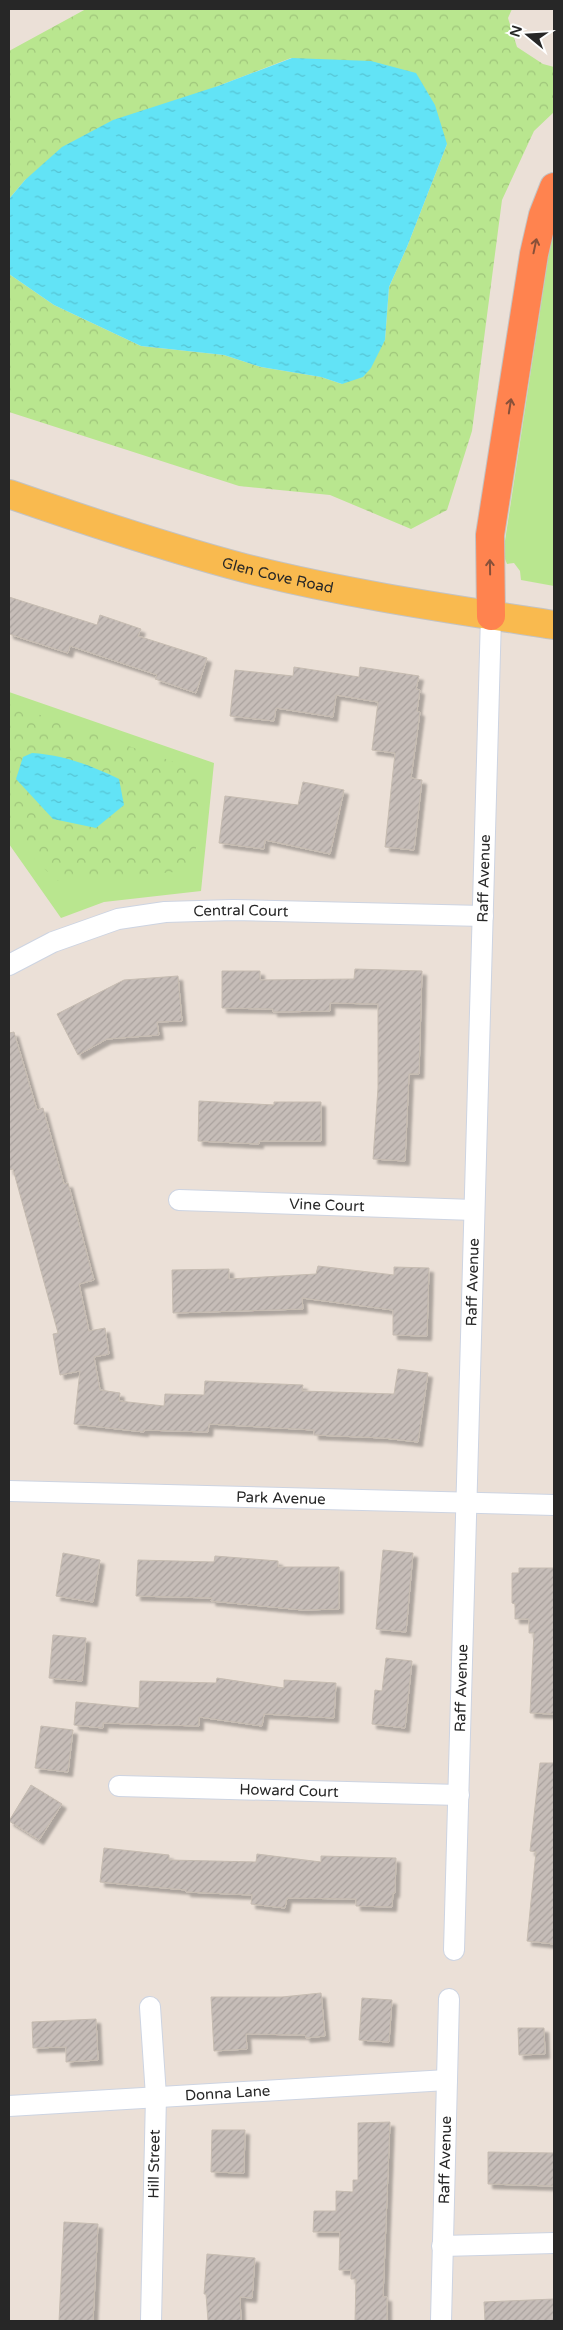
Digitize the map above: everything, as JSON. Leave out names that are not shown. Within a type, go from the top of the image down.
[{"type":"highway","points":[[491,616],[490,535],[534,254],[543,214],[554,187]]},
{"type":"main road","name":"Glen Cove Road","points":[[9,494],[137,537],[245,568],[351,591],[491,616],[554,625]]},
{"type":"street","name":"Raff Avenue","points":[[454,1950],[491,616]]},
{"type":"street","name":"Central Court","points":[[9,965],[53,942],[118,919],[165,912],[233,910],[483,916]]},
{"type":"street","name":"Vine Court","points":[[179,1200],[474,1210]]},
{"type":"street","name":"Park Avenue","points":[[9,1491],[554,1505]]},
{"type":"street","name":"Howard Court","points":[[119,1786],[459,1795]]},
{"type":"street","name":"Raff Avenue","points":[[441,2321],[449,1999]]},
{"type":"street","name":"Hill Street","points":[[150,2008],[156,2096],[151,2321]]},
{"type":"street","name":"Donna Lane","points":[[9,2106],[447,2080]]},
{"type":"street","points":[[442,2246],[554,2243]]},
{"type":"green space","points":[[86,9],[512,9],[508,18],[517,47],[543,64],[554,67],[554,112],[534,131],[502,200],[472,431],[447,510],[411,529],[330,495],[239,486],[9,412],[9,274],[54,305],[141,346],[224,355],[261,367],[321,377],[342,384],[385,340],[389,287],[407,247],[447,144],[291,58],[218,86],[25,180],[9,199],[9,51]]},
{"type":"green space","points":[[554,233],[554,586],[521,580],[520,571],[514,563],[507,564],[503,554],[550,245]]},
{"type":"green space","points":[[9,692],[214,763],[201,891],[104,902],[61,918],[9,844]]},
{"type":"green space","points":[[9,704],[194,769],[202,782],[196,848],[191,865],[175,872],[58,881],[40,865],[9,830]]},
{"type":"water","points":[[292,58],[371,61],[416,73],[435,105],[447,144],[407,247],[389,287],[385,340],[371,368],[363,377],[342,384],[321,377],[261,367],[224,355],[141,346],[54,305],[9,274],[9,199],[25,180],[62,147],[113,120],[218,86]]},
{"type":"water","points":[[32,753],[77,761],[119,779],[124,805],[96,828],[53,819],[16,779],[23,757]]},
{"type":"building","points":[[9,597],[97,625],[100,615],[141,629],[138,636],[207,658],[196,693],[155,679],[157,675],[70,646],[68,653],[9,634]]},
{"type":"building","points":[[294,667],[359,677],[360,667],[419,676],[416,689],[420,690],[417,711],[420,712],[411,778],[422,780],[414,850],[385,847],[395,753],[372,750],[378,702],[336,695],[333,717],[276,708],[274,721],[230,716],[235,670],[293,676]]},
{"type":"building","points":[[303,782],[344,790],[330,854],[265,840],[264,849],[219,843],[225,796],[298,805]]},
{"type":"building","points":[[355,969],[422,971],[419,1074],[409,1074],[405,1161],[373,1159],[378,1088],[378,1004],[330,1003],[330,1011],[273,1012],[273,1009],[222,1008],[222,971],[260,971],[260,980],[354,979]]},
{"type":"building","points":[[178,976],[182,1021],[157,1022],[159,1035],[107,1039],[78,1055],[57,1014],[124,980]]},
{"type":"building","points":[[14,1032],[37,1110],[43,1108],[64,1184],[68,1183],[94,1280],[79,1284],[89,1331],[105,1328],[109,1354],[94,1357],[100,1390],[120,1393],[119,1401],[164,1406],[165,1394],[204,1395],[205,1381],[303,1385],[302,1391],[394,1394],[398,1369],[428,1373],[418,1442],[384,1438],[314,1435],[314,1430],[209,1424],[208,1432],[144,1430],[144,1432],[74,1424],[80,1371],[60,1375],[53,1334],[58,1333],[13,1169],[9,1170],[9,1033]]},
{"type":"building","points":[[199,1101],[274,1105],[274,1102],[321,1102],[321,1141],[259,1141],[259,1144],[198,1141]]},
{"type":"building","points":[[318,1266],[394,1275],[394,1267],[429,1268],[427,1336],[393,1335],[393,1310],[302,1298],[303,1309],[173,1313],[172,1270],[229,1269],[229,1279],[316,1274]]},
{"type":"building","points":[[383,1550],[413,1553],[406,1632],[376,1629]]},
{"type":"building","points":[[63,1553],[100,1560],[93,1602],[56,1596]]},
{"type":"building","points":[[215,1556],[278,1561],[278,1567],[339,1567],[339,1609],[303,1610],[211,1601],[212,1598],[136,1596],[138,1560],[214,1562]]},
{"type":"building","points":[[519,1568],[554,1568],[554,1714],[530,1713],[534,1633],[529,1633],[529,1619],[515,1619],[515,1604],[512,1603],[512,1573],[519,1573]]},
{"type":"building","points":[[53,1635],[86,1638],[82,1681],[49,1678]]},
{"type":"building","points":[[386,1658],[412,1661],[405,1728],[372,1724],[375,1690],[382,1691]]},
{"type":"building","points":[[217,1678],[284,1688],[284,1680],[336,1683],[334,1718],[264,1714],[262,1726],[199,1717],[199,1726],[103,1723],[103,1728],[74,1725],[76,1702],[139,1708],[140,1681],[216,1683]]},
{"type":"building","points":[[41,1726],[73,1730],[68,1772],[35,1768]]},
{"type":"building","points":[[540,1763],[554,1763],[554,1944],[527,1941],[536,1852],[530,1851]]},
{"type":"building","points":[[31,1785],[62,1804],[39,1840],[9,1821]]},
{"type":"building","points":[[104,1848],[169,1855],[169,1860],[256,1862],[257,1854],[321,1862],[321,1856],[396,1858],[395,1893],[393,1893],[392,1907],[356,1906],[356,1899],[287,1898],[285,1908],[251,1904],[252,1895],[186,1892],[186,1890],[100,1882]]},
{"type":"building","points":[[321,1993],[325,2036],[306,2038],[305,2035],[246,2034],[247,2049],[214,2051],[211,1997],[282,1997]]},
{"type":"building","points":[[362,1998],[392,2000],[389,2042],[359,2040]]},
{"type":"building","points":[[96,2019],[98,2060],[66,2062],[66,2047],[33,2048],[32,2022]]},
{"type":"building","points":[[518,2028],[544,2028],[545,2054],[519,2055]]},
{"type":"building","points":[[390,2122],[383,2297],[387,2297],[387,2321],[355,2321],[356,2279],[351,2279],[351,2270],[339,2270],[340,2232],[313,2232],[314,2211],[336,2211],[336,2191],[353,2192],[353,2180],[358,2180],[358,2123]]},
{"type":"building","points":[[212,2130],[245,2130],[244,2173],[211,2172]]},
{"type":"building","points":[[488,2152],[554,2153],[553,2186],[488,2184]]},
{"type":"building","points":[[64,2222],[98,2224],[93,2321],[59,2321]]},
{"type":"building","points":[[207,2254],[255,2258],[252,2298],[240,2297],[241,2321],[208,2321],[206,2294],[204,2294]]},
{"type":"building","points":[[554,2299],[554,2321],[485,2321],[484,2302]]}]
